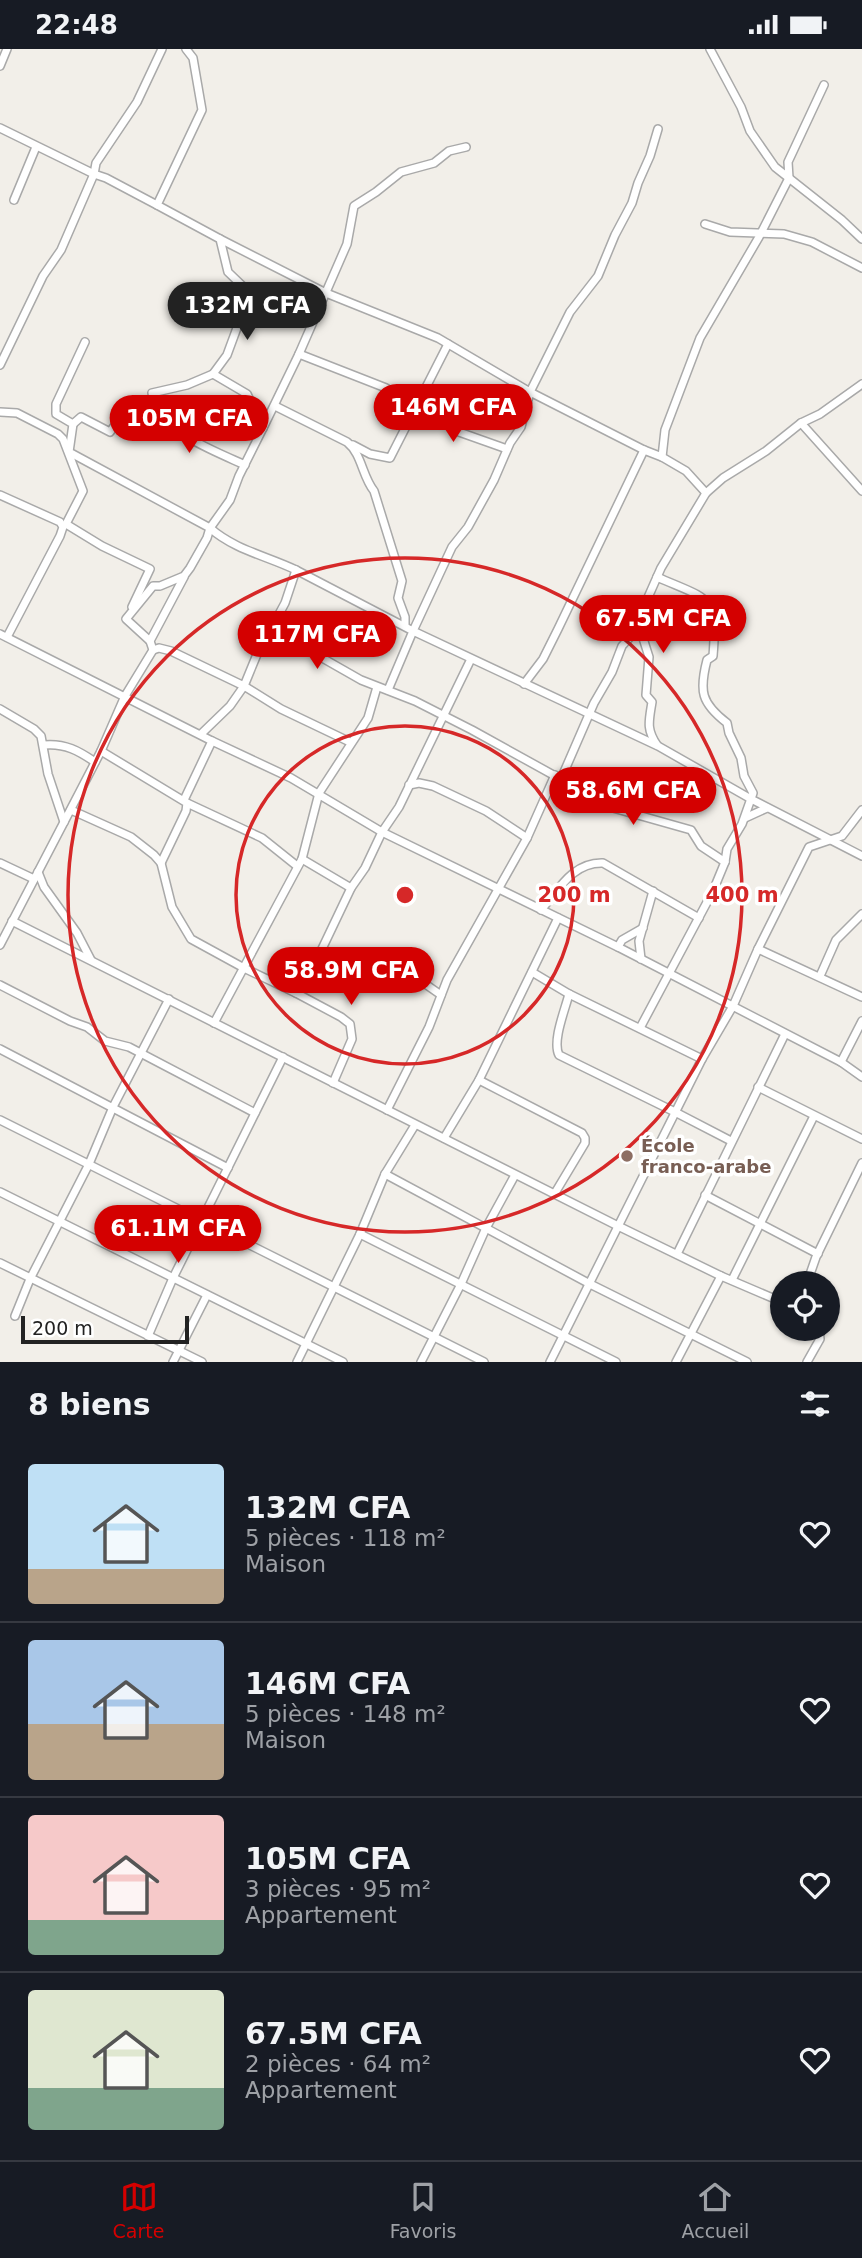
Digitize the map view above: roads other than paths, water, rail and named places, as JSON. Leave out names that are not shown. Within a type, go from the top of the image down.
[{"type":"street","points":[[0,66],[7,49]]},
{"type":"street","points":[[0,365],[43,276],[61,250],[94,174],[96,163],[137,102],[162,49]]},
{"type":"street","points":[[157,205],[202,110],[194,58],[186,49]]},
{"type":"street","points":[[710,49],[741,107],[750,131],[775,167],[862,239]]},
{"type":"street","points":[[662,457],[665,429],[700,338],[762,233],[789,178],[788,162],[824,85]]},
{"type":"street","points":[[0,128],[106,178],[326,293],[438,338],[530,392],[643,450],[662,457],[686,471],[706,493]]},
{"type":"street","points":[[388,690],[452,547],[475,515],[521,428],[530,392],[570,311],[598,276],[632,203],[658,129]]},
{"type":"street","points":[[14,200],[36,147]]},
{"type":"street","points":[[150,641],[210,528],[230,500],[275,406],[347,244],[354,206],[401,172],[434,163],[449,151],[466,147]]},
{"type":"street","points":[[705,224],[730,232],[784,234],[812,242],[862,268]]},
{"type":"street","points":[[220,239],[228,272],[253,296],[241,317],[227,355],[213,374],[187,386],[152,393],[157,412],[166,423],[189,439],[245,465]]},
{"type":"street","points":[[73,424],[56,414],[56,404],[85,342]]},
{"type":"street","points":[[275,406],[370,454],[390,458],[415,404],[448,344]]},
{"type":"street","points":[[299,354],[386,388],[459,432],[508,449]]},
{"type":"street","points":[[213,374],[247,394],[263,428]]},
{"type":"street","points":[[658,746],[650,735],[652,702],[646,695],[649,657],[641,630],[642,611],[657,577],[706,493],[801,423],[820,414],[862,384]]},
{"type":"street","points":[[69,452],[73,424],[82,418],[110,432],[129,406],[147,415],[157,412]]},
{"type":"street","points":[[0,412],[17,413],[63,439],[83,491],[66,524],[102,546],[150,569],[126,619]]},
{"type":"street","points":[[801,423],[862,491]]},
{"type":"street","points":[[347,442],[355,449],[374,491],[402,581],[398,598],[405,617],[405,626]]},
{"type":"street","points":[[524,684],[543,659],[643,450]]},
{"type":"street","points":[[69,452],[210,528],[220,538],[296,570],[413,631],[658,746],[751,799],[862,856]]},
{"type":"street","points":[[0,495],[60,522],[63,527],[3,636],[292,778],[382,832],[618,947],[841,1062],[862,1077]]},
{"type":"street","points":[[201,734],[230,706],[244,686],[267,630],[285,603],[296,570]]},
{"type":"street","points":[[126,619],[153,586],[160,586],[184,576]]},
{"type":"street","points":[[640,1028],[699,918],[725,862],[727,849],[745,818],[752,789],[744,776],[741,758],[727,723],[713,712],[703,695],[707,660],[713,656],[716,624],[712,610],[706,599],[657,577]]},
{"type":"street","points":[[126,619],[150,641],[153,650]]},
{"type":"street","points":[[267,630],[329,660],[361,680],[442,716],[613,808],[691,830],[701,846],[725,862]]},
{"type":"street","points":[[387,1110],[470,937],[500,890],[612,672],[622,646],[641,630]]},
{"type":"street","points":[[0,945],[101,751],[125,696],[153,650],[159,648],[172,651],[350,743]]},
{"type":"street","points":[[296,993],[311,972],[351,888],[399,807],[471,659]]},
{"type":"street","points":[[214,1023],[299,862],[319,793],[368,718],[377,687]]},
{"type":"street","points":[[1,708],[41,736],[48,774],[64,822]]},
{"type":"street","points":[[161,863],[186,811],[185,801],[212,741]]},
{"type":"street","points":[[44,745],[70,747],[95,762]]},
{"type":"street","points":[[101,751],[185,801],[262,838],[299,862],[351,888]]},
{"type":"street","points":[[410,785],[419,783],[433,786],[486,811],[527,838]]},
{"type":"street","points":[[745,818],[768,808]]},
{"type":"street","points":[[71,810],[137,841],[161,863],[172,908],[191,939],[350,1024],[352,1039],[333,1083]]},
{"type":"street","points":[[809,847],[842,836],[862,810]]},
{"type":"street","points":[[550,1362],[702,1059],[733,1006],[815,832]]},
{"type":"street","points":[[0,863],[36,876],[78,933],[91,960]]},
{"type":"street","points":[[541,910],[577,868],[603,863],[699,918]]},
{"type":"street","points":[[641,959],[639,950],[653,891]]},
{"type":"street","points":[[820,976],[836,940],[862,914]]},
{"type":"street","points":[[444,1138],[479,1080],[558,918]]},
{"type":"street","points":[[12,921],[515,1175],[721,1276],[770,1297]]},
{"type":"street","points":[[618,947],[622,940],[643,928]]},
{"type":"street","points":[[758,949],[862,997]]},
{"type":"street","points":[[398,965],[441,995]]},
{"type":"street","points":[[532,972],[569,994],[702,1059]]},
{"type":"street","points":[[0,985],[87,1027],[105,1041],[129,1047],[255,1113]]},
{"type":"street","points":[[569,994],[557,1041],[556,1051],[559,1055],[731,1141]]},
{"type":"street","points":[[15,1316],[30,1279],[89,1164],[113,1107],[169,999]]},
{"type":"street","points":[[841,1062],[862,1021]]},
{"type":"street","points":[[677,1254],[785,1034]]},
{"type":"street","points":[[0,1049],[228,1168]]},
{"type":"street","points":[[148,1336],[173,1278],[284,1057]]},
{"type":"street","points":[[479,1080],[582,1133],[585,1143],[555,1193]]},
{"type":"street","points":[[758,1087],[862,1139]]},
{"type":"street","points":[[732,1280],[814,1116]]},
{"type":"street","points":[[0,1120],[484,1362]]},
{"type":"street","points":[[297,1362],[360,1234],[385,1174],[415,1125]]},
{"type":"street","points":[[812,1271],[862,1163]]},
{"type":"street","points":[[385,1174],[590,1284],[747,1362]]},
{"type":"street","points":[[421,1362],[486,1228],[515,1175]]},
{"type":"street","points":[[0,1192],[344,1362]]},
{"type":"street","points":[[705,1195],[818,1254]]},
{"type":"street","points":[[360,1234],[616,1362]]},
{"type":"street","points":[[0,1263],[202,1362]]},
{"type":"street","points":[[676,1362],[721,1276]]},
{"type":"street","points":[[173,1362],[206,1295]]},
{"type":"street","points":[[807,1362],[819,1341]]},
{"type":"place","name":"École franco-arabe","points":[[627,1156]]}]
